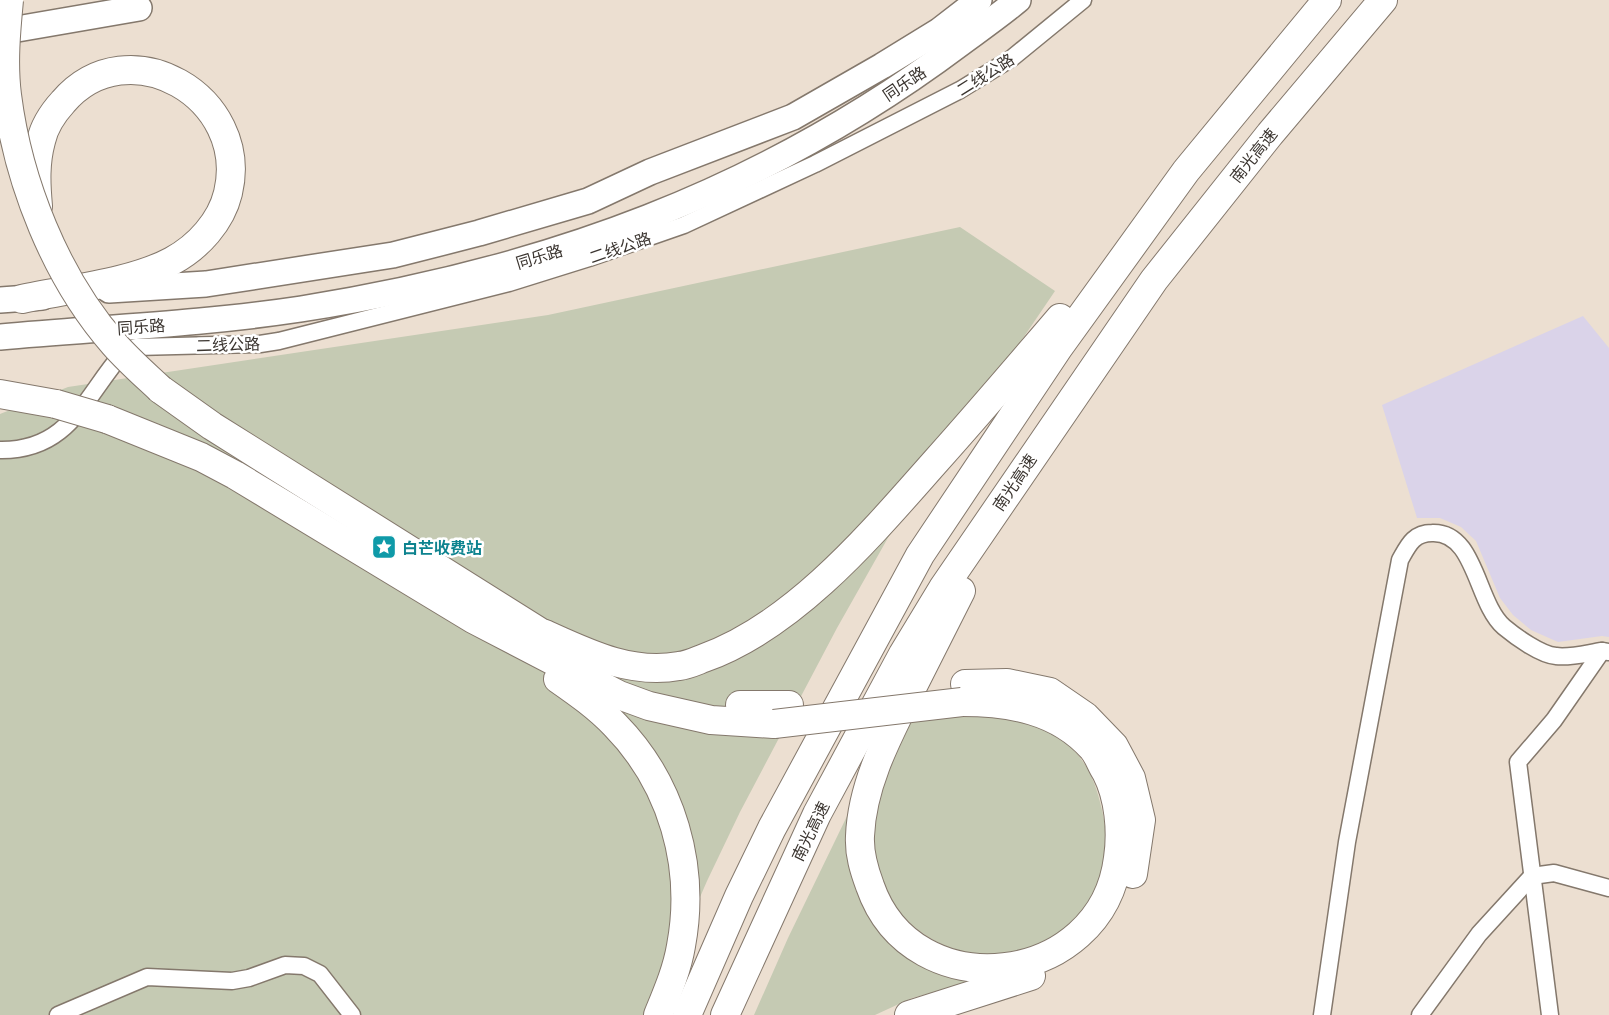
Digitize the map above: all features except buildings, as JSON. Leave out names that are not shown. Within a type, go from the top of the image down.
[{"type":"highway","points":[[10,0],[6,33],[7,94],[18,146],[38,214],[58,260],[91,314],[155,395],[206,446],[278,500]]},
{"type":"highway","points":[[545,634],[618,664],[659,668],[680,666],[710,656],[752,637],[773,623],[838,565],[900,501],[1186,171],[1327,0]]},
{"type":"highway","name":"南光高速","points":[[725,1015],[817,814],[903,654],[943,588],[1154,280],[1270,134],[1384,0]]},
{"type":"highway","points":[[11,299],[148,273],[174,260],[196,245],[212,226],[226,203],[232,177],[229,150],[219,122],[206,102],[185,86],[159,74],[135,70],[110,73],[90,80],[69,95],[54,112],[41,140],[36,171],[38,214]]},
{"type":"highway","points":[[0,137],[10,177],[24,217],[49,269],[88,331],[124,374],[155,395],[212,426],[458,582],[600,668],[661,691],[781,714]]},
{"type":"highway","points":[[687,1015],[739,896],[772,828],[920,555],[1059,347],[1186,171]]},
{"type":"highway","points":[[0,394],[56,404],[107,419],[201,457],[278,500],[473,619],[591,682],[649,706],[711,720],[963,693],[1007,684],[1050,692],[1085,716],[1114,746],[1131,778],[1141,820],[1136,863],[1130,887],[1119,912],[1105,933],[1085,952],[1027,978],[909,1015]]},
{"type":"highway","points":[[963,693],[1031,709],[1063,724],[1093,749],[1108,777],[1118,816],[1120,840],[1116,872],[1109,893],[1096,916],[1078,935],[1058,951],[1032,963],[1004,969],[976,969],[950,963],[927,953],[906,938],[887,918],[873,896],[863,866],[860,838],[865,797],[889,733],[1024,468]]},
{"type":"highway","points":[[473,619],[603,714],[631,743],[645,762],[664,798],[681,851],[686,899],[681,947],[658,1015]]},
{"type":"main road","points":[[0,20],[10,0]]},
{"type":"main road","name":"同乐路","points":[[11,299],[118,289],[206,284],[393,255],[479,233],[588,201],[650,172],[793,117],[930,36],[979,0]]},
{"type":"main road","name":"同乐路","points":[[0,337],[208,321],[302,308],[499,268],[562,249],[651,218],[723,187],[788,154],[862,111],[933,64],[1018,0]]},
{"type":"main road","points":[[0,32],[135,3]]},
{"type":"street","name":"二线公路","points":[[0,450],[39,445],[65,429],[122,354],[136,347],[260,344],[279,341],[509,283],[684,225],[815,164],[960,90],[1012,58],[1083,0]]},
{"type":"street","points":[[1318,1014],[1349,832],[1400,560],[1410,541],[1422,533],[1437,532],[1453,539],[1464,549],[1488,605],[1502,625],[1524,642],[1556,656],[1605,652]]},
{"type":"street","points":[[1550,1015],[1518,762],[1554,720],[1605,652]]},
{"type":"street","points":[[1420,1015],[1479,934],[1532,876],[1554,873],[1609,888]]},
{"type":"street","points":[[58,1015],[147,977],[232,981],[249,978],[285,965],[304,966],[320,974],[352,1015]]},
{"type":"shaded area","points":[[1583,316],[1609,348],[1609,637],[1602,636],[1558,642],[1531,630],[1513,615],[1500,598],[1476,541],[1461,527],[1440,518],[1417,518],[1382,405]]},
{"type":"green space","points":[[960,227],[1055,291],[889,536],[837,628],[740,812],[707,881],[649,1015],[0,1015],[0,414],[68,387],[548,315]]},
{"type":"green space","points":[[995,715],[1033,725],[1049,732],[1075,752],[1086,765],[1094,782],[1104,819],[1106,844],[1103,869],[1090,900],[1071,924],[1047,941],[1019,952],[989,955],[959,950],[930,938],[905,918],[886,891],[878,871],[873,839],[876,808],[884,778],[896,748],[910,721]]},
{"type":"green space","points":[[849,812],[848,845],[852,874],[861,900],[874,923],[892,943],[914,959],[941,972],[972,982],[912,998],[875,1015],[754,1015],[788,938]]},
{"type":"place","name":"白芒收费站","points":[[384,547]]}]
